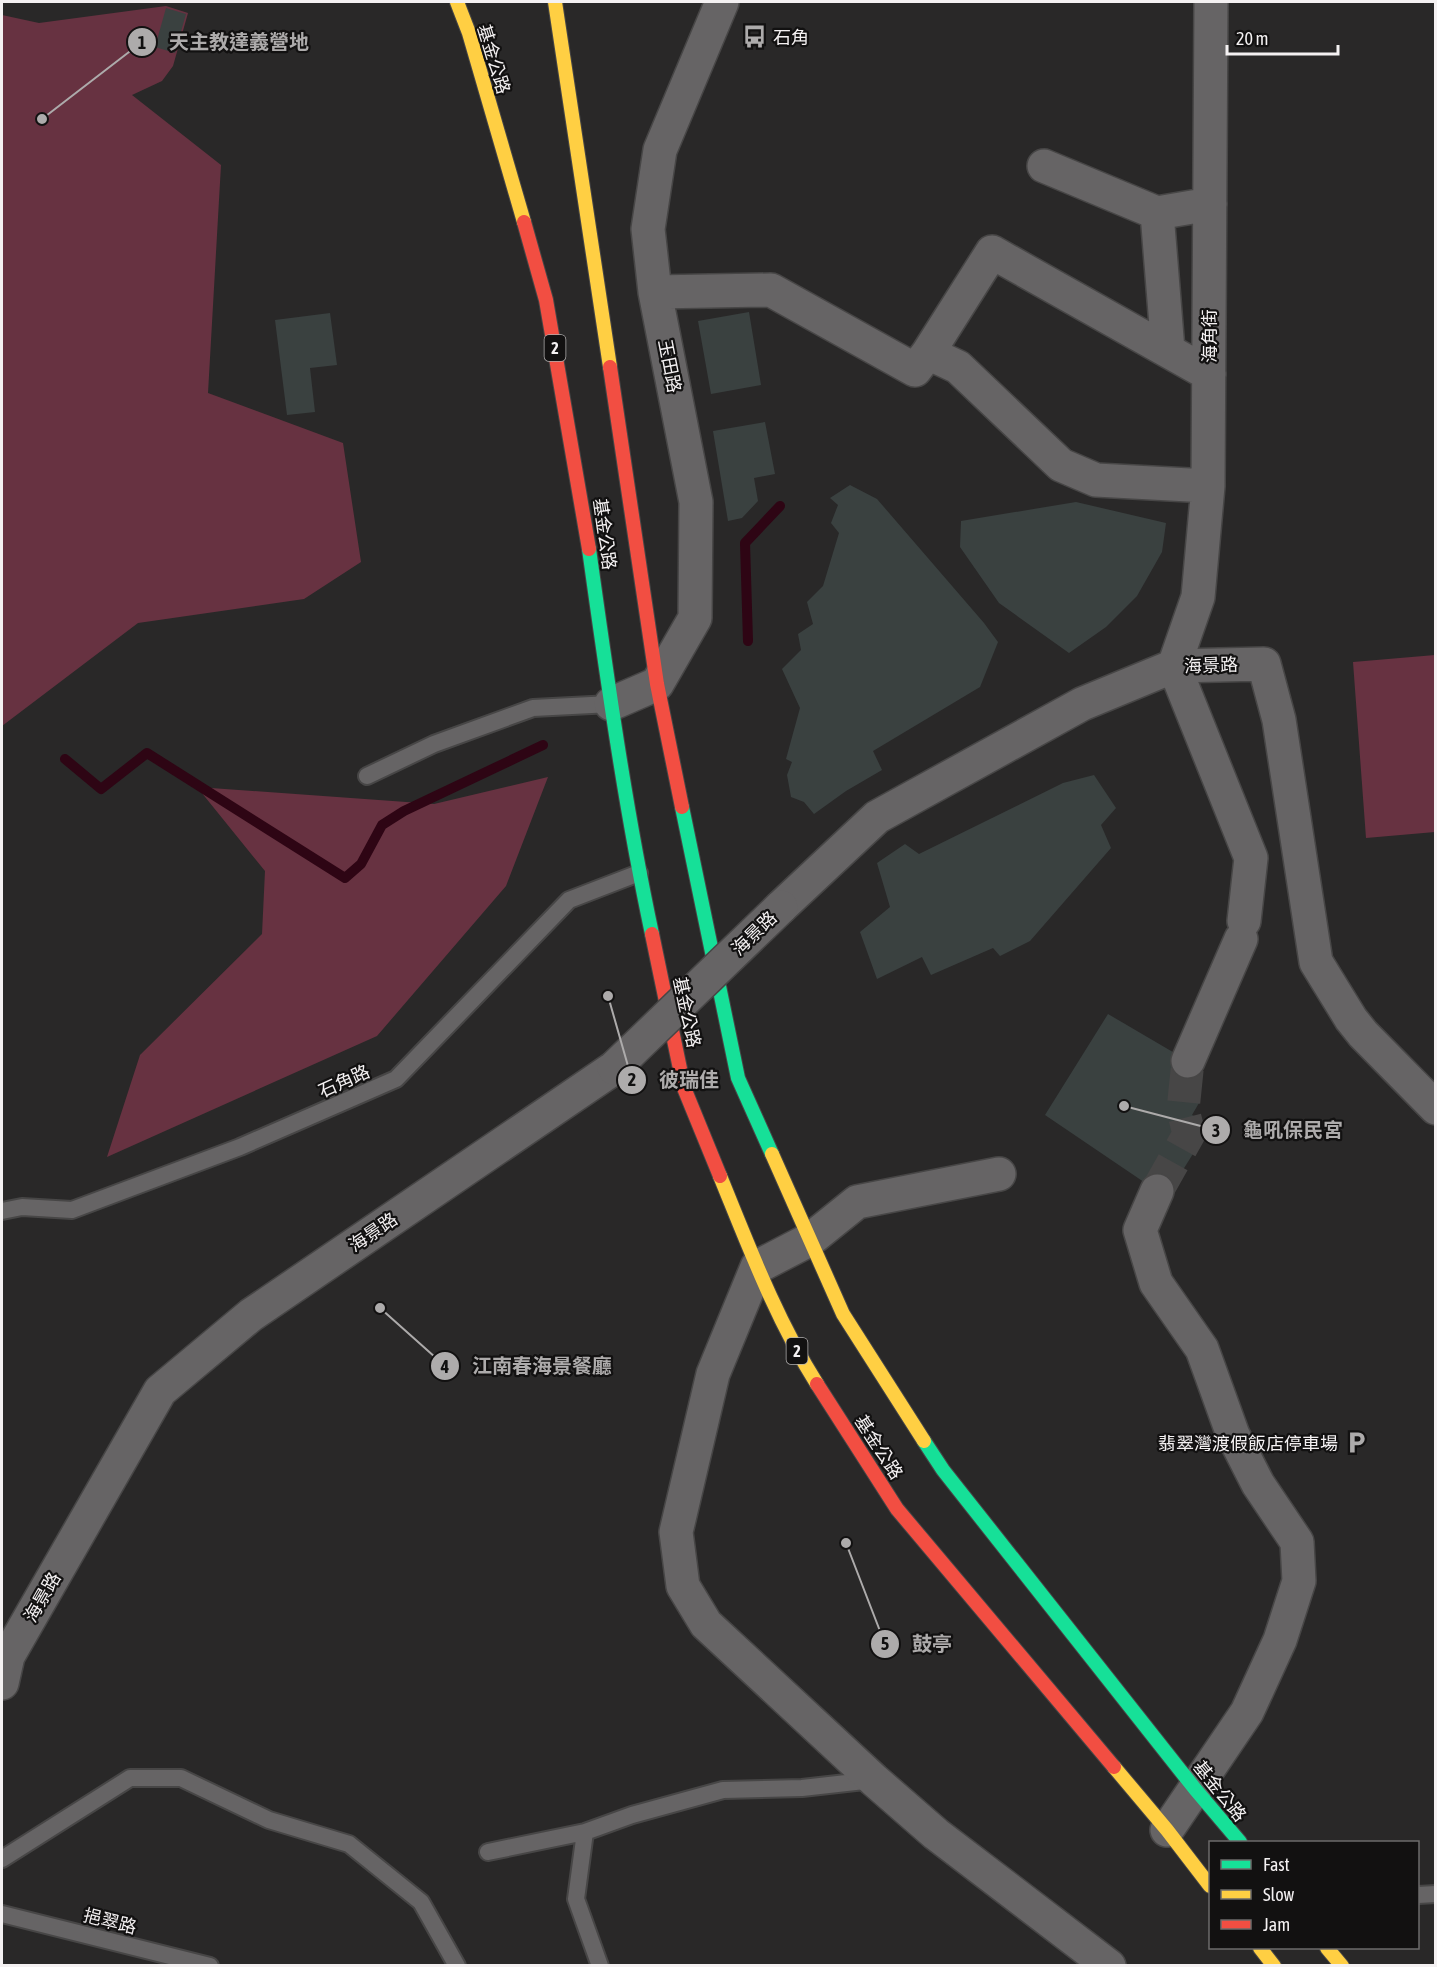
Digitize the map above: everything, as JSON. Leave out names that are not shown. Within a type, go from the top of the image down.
[{"type":"main road","name":"基金公路","points":[[457,2],[469,33],[546,300],[584,507],[611,704],[639,873],[684,1088],[757,1267],[797,1352],[897,1509],[1167,1830],[1209,1885]]},
{"type":"main road","name":"基金公路","points":[[555,2],[657,684],[738,1078],[843,1314],[943,1470],[1195,1789],[1239,1841]]},
{"type":"main road","points":[[1262,1949],[1274,1965]]},
{"type":"main road","points":[[1329,1949],[1342,1965]]},
{"type":"street","name":"玉田路","points":[[657,684],[695,618],[696,502],[655,292],[648,228],[660,150],[722,2]]},
{"type":"street","name":"海角街","points":[[1174,666],[1198,597],[1208,486],[1211,2]]},
{"type":"street","points":[[1044,166],[1157,213],[1210,204]]},
{"type":"street","points":[[1157,213],[1168,350]]},
{"type":"street","points":[[655,292],[771,290],[915,370],[928,354],[992,252],[1209,374]]},
{"type":"street","points":[[928,354],[958,367],[1060,465],[1096,480],[1208,486]]},
{"type":"street","name":"海景路","points":[[2,1683],[8,1656],[160,1391],[251,1315],[614,1068],[877,817],[1082,704],[1174,666],[1264,664],[1280,720],[1316,962],[1351,1019],[1363,1034],[1436,1108]]},
{"type":"street","points":[[1174,666],[1251,858],[1242,930],[1188,1061]]},
{"type":"street","points":[[611,704],[657,684]]},
{"type":"street","points":[[999,1174],[857,1202],[811,1239],[757,1267],[713,1374],[676,1532],[683,1586],[706,1624],[874,1780],[936,1834],[1108,1965]]},
{"type":"street","points":[[1157,1191],[1140,1230],[1156,1283],[1202,1349],[1233,1436],[1258,1484],[1297,1542],[1299,1581],[1280,1640],[1247,1712],[1167,1830]]},
{"type":"lane","points":[[367,776],[434,744],[533,708],[611,704]]},
{"type":"lane","name":"石角路","points":[[2,1211],[22,1207],[72,1210],[240,1147],[396,1079],[569,900],[639,873]]},
{"type":"lane","points":[[2,1859],[130,1778],[181,1778],[269,1820],[349,1844],[420,1902],[457,1965]]},
{"type":"lane","points":[[488,1852],[585,1832],[632,1815],[723,1790],[802,1788],[874,1780]]},
{"type":"lane","points":[[585,1832],[576,1899],[600,1965]]},
{"type":"lane","points":[[1419,1895],[1436,1894]]},
{"type":"lane","name":"挹翠路","points":[[2,1914],[210,1965]]},
{"type":"shaded area","points":[[166,6],[188,13],[173,66],[162,81],[132,95],[221,165],[208,393],[343,443],[361,562],[304,599],[138,623],[2,726],[2,15],[39,23]]},
{"type":"shaded area","points":[[1435,655],[1435,832],[1366,838],[1353,662]]},
{"type":"shaded area","points":[[548,777],[506,886],[377,1036],[107,1157],[140,1055],[262,934],[265,871],[197,787],[434,804]]},
{"type":"building","points":[[166,8],[186,14],[175,53],[155,47]]},
{"type":"building","points":[[749,312],[761,385],[711,394],[698,321]]},
{"type":"building","points":[[330,313],[337,365],[310,368],[315,412],[287,415],[275,320]]},
{"type":"building","points":[[765,422],[775,474],[754,478],[758,501],[742,518],[728,521],[713,431]]},
{"type":"building","points":[[850,485],[877,499],[998,642],[980,687],[873,751],[882,770],[846,791],[814,814],[804,802],[791,797],[787,775],[792,762],[786,759],[800,708],[782,669],[801,650],[798,634],[813,624],[807,602],[823,586],[839,533],[831,523],[838,505],[830,498]]},
{"type":"building","points":[[1076,502],[1166,523],[1162,552],[1137,596],[1106,627],[1069,653],[999,603],[960,547],[961,521]]},
{"type":"building","points":[[1094,775],[1116,808],[1101,825],[1111,848],[1030,941],[1000,956],[993,948],[931,975],[922,957],[877,979],[860,932],[890,907],[877,863],[905,844],[919,854],[1063,783]]},
{"type":"building","points":[[1108,1014],[1195,1065],[1199,1103],[1192,1115],[1211,1125],[1166,1197],[1045,1115]]},
{"type":"waterway","points":[[748,641],[745,543],[780,506]]},
{"type":"waterway","points":[[65,759],[101,789],[147,753],[345,878],[361,864],[382,825],[404,811],[543,745]]},
{"type":"tunnel","points":[[1157,1191],[1189,1134],[1183,1110],[1188,1061]]},
{"type":"traffic: fast","points":[[589,549],[625,790],[652,934]]},
{"type":"traffic: fast","points":[[682,807],[738,1078],[772,1154]]},
{"type":"traffic: fast","points":[[924,1441],[943,1470],[1195,1789],[1239,1841]]},
{"type":"traffic: slow","points":[[457,2],[469,33],[524,222]]},
{"type":"traffic: slow","points":[[555,2],[610,367]]},
{"type":"traffic: slow","points":[[772,1154],[843,1314],[924,1441]]},
{"type":"traffic: slow","points":[[720,1176],[776,1308],[817,1384]]},
{"type":"traffic: slow","points":[[1114,1767],[1209,1885]]},
{"type":"traffic: slow","points":[[1261,1949],[1274,1966]]},
{"type":"traffic: slow","points":[[1328,1949],[1342,1966]]},
{"type":"traffic: jam","points":[[524,222],[546,300],[589,549]]},
{"type":"traffic: jam","points":[[610,367],[657,684],[682,807]]},
{"type":"traffic: jam","points":[[652,934],[684,1088],[720,1176]]},
{"type":"traffic: jam","points":[[817,1384],[897,1509],[1114,1767]]},
{"type":"place","name":"石角","points":[[755,37]]},
{"type":"place","name":"天主教達義營地","points":[[42,119]]},
{"type":"place","name":"彼瑞佳","points":[[608,996]]},
{"type":"place","name":"龜吼保民宮","points":[[1124,1106]]},
{"type":"place","name":"江南春海景餐廳","points":[[380,1308]]},
{"type":"place","name":"翡翠灣渡假飯店停車場","points":[[1356,1443]]},
{"type":"place","name":"鼓亭","points":[[846,1543]]}]
